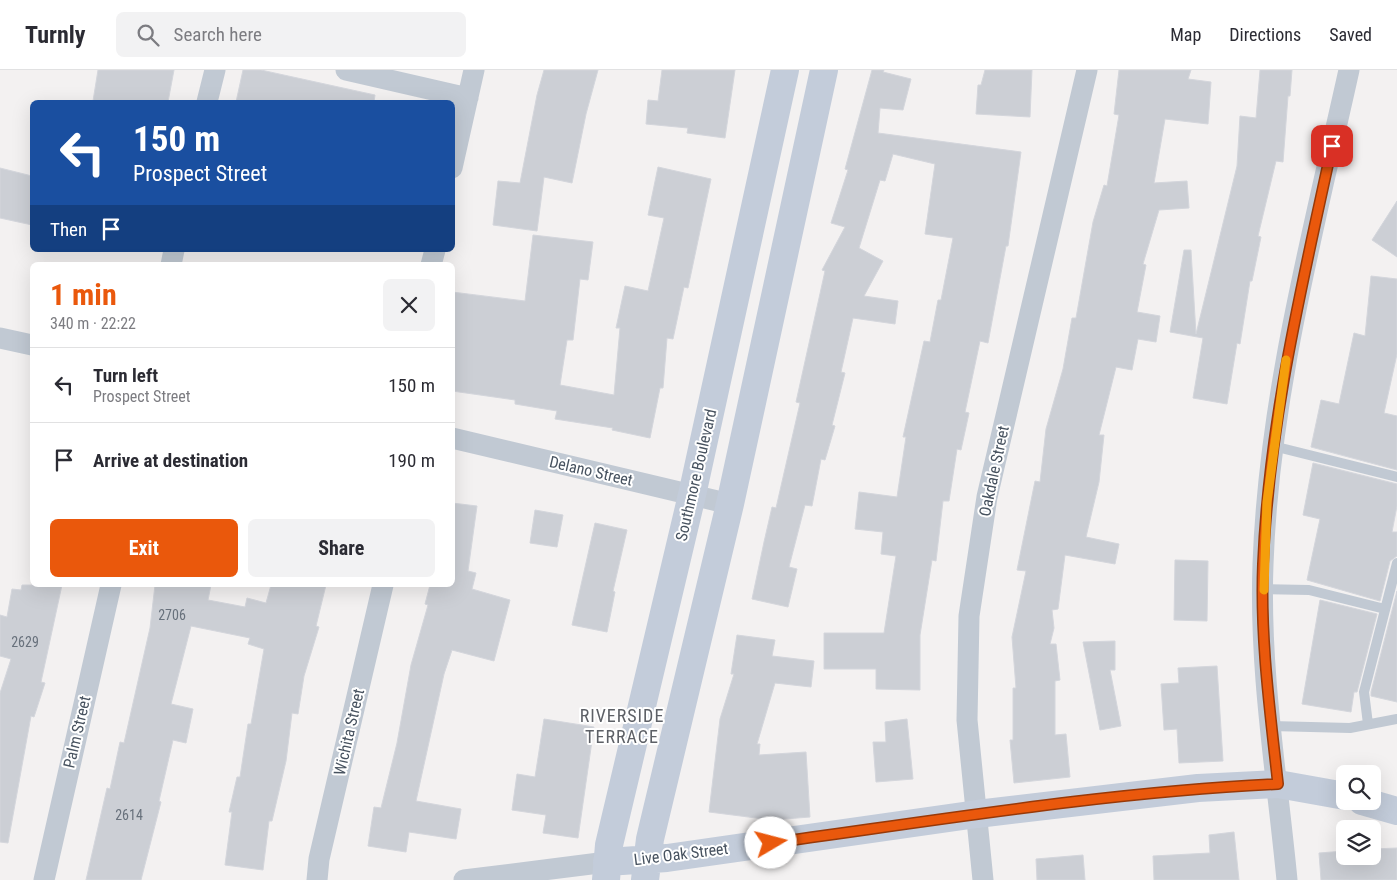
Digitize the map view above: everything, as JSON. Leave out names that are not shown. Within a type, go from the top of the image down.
[{"type":"street","points":[[208,100],[215,70]]},
{"type":"street","points":[[346,70],[468,98]]},
{"type":"street","points":[[455,155],[474,70]]},
{"type":"street","name":"Southmore Boulevard","points":[[607,871],[609,845],[692,495],[785,70]]},
{"type":"street","points":[[646,869],[650,838],[730,504],[824,70]]},
{"type":"street","name":"Oakdale Street","points":[[983,880],[967,720],[969,616],[987,497],[1087,70]]},
{"type":"street","points":[[1287,880],[1266,676],[1264,589],[1266,511],[1286,354],[1349,70]]},
{"type":"street","points":[[0,338],[30,345]]},
{"type":"street","name":"Delano Street","points":[[455,439],[730,504]]},
{"type":"street","name":"Palm Street","points":[[44,880],[110,587]]},
{"type":"street","name":"Wichita Street","points":[[317,880],[319,859],[383,587]]},
{"type":"street","name":"Live Oak Street","points":[[464,880],[526,876],[587,866],[607,871],[646,869],[667,858],[977,814],[1198,788],[1278,784],[1336,794]]},
{"type":"street","points":[[1381,806],[1397,811]]},
{"type":"lane","points":[[1273,446],[1397,477]]},
{"type":"lane","points":[[1368,724],[1364,692],[1397,563]]},
{"type":"lane","points":[[1264,589],[1309,590],[1385,610]]},
{"type":"lane","points":[[1271,726],[1335,728],[1397,719]]},
{"type":"building","points":[[98,70],[174,70],[168,100],[93,100]]},
{"type":"building","points":[[243,70],[261,70],[375,95],[374,100],[236,100]]},
{"type":"building","points":[[544,70],[598,70],[586,114],[572,183],[544,177],[537,231],[493,225],[498,181],[520,183],[537,95]]},
{"type":"building","points":[[662,70],[735,70],[725,138],[687,133],[688,128],[646,124],[648,100],[658,101]]},
{"type":"building","points":[[872,70],[884,70],[883,72],[911,79],[903,110],[880,108],[878,133],[1021,152],[1008,246],[1006,246],[988,343],[980,341],[965,412],[969,413],[961,450],[957,449],[949,501],[943,501],[936,561],[932,560],[920,635],[920,690],[876,689],[876,669],[824,669],[824,633],[884,633],[896,556],[881,554],[883,532],[855,529],[859,492],[897,497],[906,437],[903,437],[924,341],[930,342],[938,300],[941,300],[953,238],[925,234],[935,164],[893,154],[885,181],[880,180],[859,248],[883,261],[864,296],[898,301],[895,324],[853,318],[841,372],[845,373],[832,425],[835,426],[825,460],[821,459],[812,506],[805,505],[789,567],[797,569],[788,607],[752,599],[772,507],[776,508],[800,403],[796,402],[825,271],[822,270],[845,227],[831,223],[848,170],[845,169]]},
{"type":"building","points":[[985,70],[1032,70],[1030,117],[976,114],[978,85],[981,85]]},
{"type":"building","points":[[1119,70],[1191,70],[1188,79],[1211,82],[1208,124],[1165,119],[1154,183],[1187,181],[1189,208],[1159,210],[1143,264],[1146,265],[1137,312],[1160,316],[1156,342],[1138,339],[1132,370],[1116,367],[1099,435],[1104,435],[1099,482],[1086,537],[1119,544],[1115,564],[1065,555],[1058,609],[1052,610],[1054,628],[1050,644],[1056,644],[1060,680],[1055,681],[1055,735],[1066,734],[1070,777],[1014,783],[1010,740],[1013,740],[1013,688],[1016,688],[1012,637],[1026,571],[1017,570],[1035,481],[1040,482],[1046,429],[1063,369],[1072,318],[1076,318],[1093,222],[1104,185],[1107,186],[1119,115],[1114,114]]},
{"type":"building","points":[[1260,70],[1292,70],[1290,96],[1288,96],[1283,162],[1276,161],[1258,236],[1261,237],[1252,281],[1250,281],[1240,344],[1237,343],[1227,404],[1193,398],[1203,338],[1170,332],[1184,250],[1191,250],[1196,334],[1237,166],[1240,116],[1256,118]]},
{"type":"building","points":[[658,167],[711,179],[688,288],[684,287],[673,339],[667,338],[663,388],[660,388],[650,438],[612,430],[613,428],[555,419],[557,411],[515,404],[515,400],[455,391],[455,292],[525,301],[533,235],[593,242],[588,280],[580,279],[573,340],[567,340],[560,385],[614,395],[620,328],[616,328],[625,286],[648,291],[664,218],[648,215]]},
{"type":"building","points":[[0,168],[30,176],[30,225],[0,218]]},
{"type":"building","points":[[1397,201],[1397,257],[1372,240]]},
{"type":"building","points":[[1371,276],[1397,279],[1397,354],[1384,413],[1397,416],[1397,470],[1311,447],[1321,400],[1339,404],[1354,333],[1365,336]]},
{"type":"building","points":[[1313,463],[1397,484],[1397,506],[1392,532],[1397,532],[1397,556],[1390,561],[1380,601],[1307,580],[1320,519],[1303,515]]},
{"type":"building","points":[[455,503],[477,506],[468,571],[476,573],[472,589],[510,600],[494,661],[452,650],[444,674],[416,801],[461,809],[456,839],[409,832],[406,852],[368,846],[374,807],[381,808],[397,743],[411,665],[428,605],[425,604],[429,587],[455,587]]},
{"type":"building","points":[[535,510],[563,515],[557,547],[530,543]]},
{"type":"building","points":[[595,523],[627,530],[613,591],[615,592],[607,632],[572,625]]},
{"type":"building","points":[[1175,560],[1208,561],[1207,621],[1174,620]]},
{"type":"building","points":[[22,585],[30,585],[30,587],[62,587],[41,682],[45,683],[34,717],[31,716],[8,843],[0,842],[0,693],[11,659],[0,656],[0,615],[7,617],[12,589],[21,590]]},
{"type":"building","points":[[155,587],[211,587],[208,600],[245,607],[247,598],[266,603],[270,587],[326,587],[316,626],[319,627],[304,676],[298,714],[292,713],[286,761],[272,821],[269,821],[263,870],[225,865],[232,812],[229,812],[237,777],[240,777],[248,724],[251,724],[264,649],[248,644],[250,638],[191,626],[171,704],[193,709],[186,743],[173,740],[159,801],[161,802],[141,880],[86,880],[107,788],[110,789],[120,742],[124,743],[150,628]]},
{"type":"building","points":[[1397,591],[1397,702],[1371,696],[1371,692]]},
{"type":"building","points":[[1320,600],[1377,614],[1357,692],[1354,692],[1351,712],[1302,704]]},
{"type":"building","points":[[737,635],[775,640],[772,656],[814,661],[811,687],[775,683],[757,744],[760,744],[759,755],[806,752],[810,817],[772,820],[709,812],[720,719],[734,674],[731,674]]},
{"type":"building","points":[[1115,641],[1115,670],[1110,670],[1121,726],[1100,730],[1083,642]]},
{"type":"building","points":[[1217,666],[1223,761],[1179,763],[1177,729],[1164,730],[1161,684],[1179,683],[1178,668]]},
{"type":"building","points":[[544,719],[594,727],[578,838],[543,833],[546,815],[512,810],[517,774],[535,777]]},
{"type":"building","points":[[907,719],[913,779],[876,782],[873,742],[886,742],[885,722]]},
{"type":"building","points":[[1234,832],[1239,880],[1154,880],[1153,856],[1210,853],[1209,835]]},
{"type":"building","points":[[1397,848],[1397,880],[1321,880],[1319,853],[1336,852],[1336,865],[1381,865],[1381,849]]},
{"type":"building","points":[[1083,855],[1085,880],[1037,880],[1036,859]]},
{"type":"slow traffic","points":[[1264,590],[1263,566],[1267,502],[1286,360]]},
{"type":"district","name":"RIVERSIDE TERRACE","points":[[622,725]]},
{"type":"route","points":[[771,843],[1089,800],[1198,788],[1278,784],[1266,676],[1263,566],[1267,502],[1286,354],[1332,146]]}]
